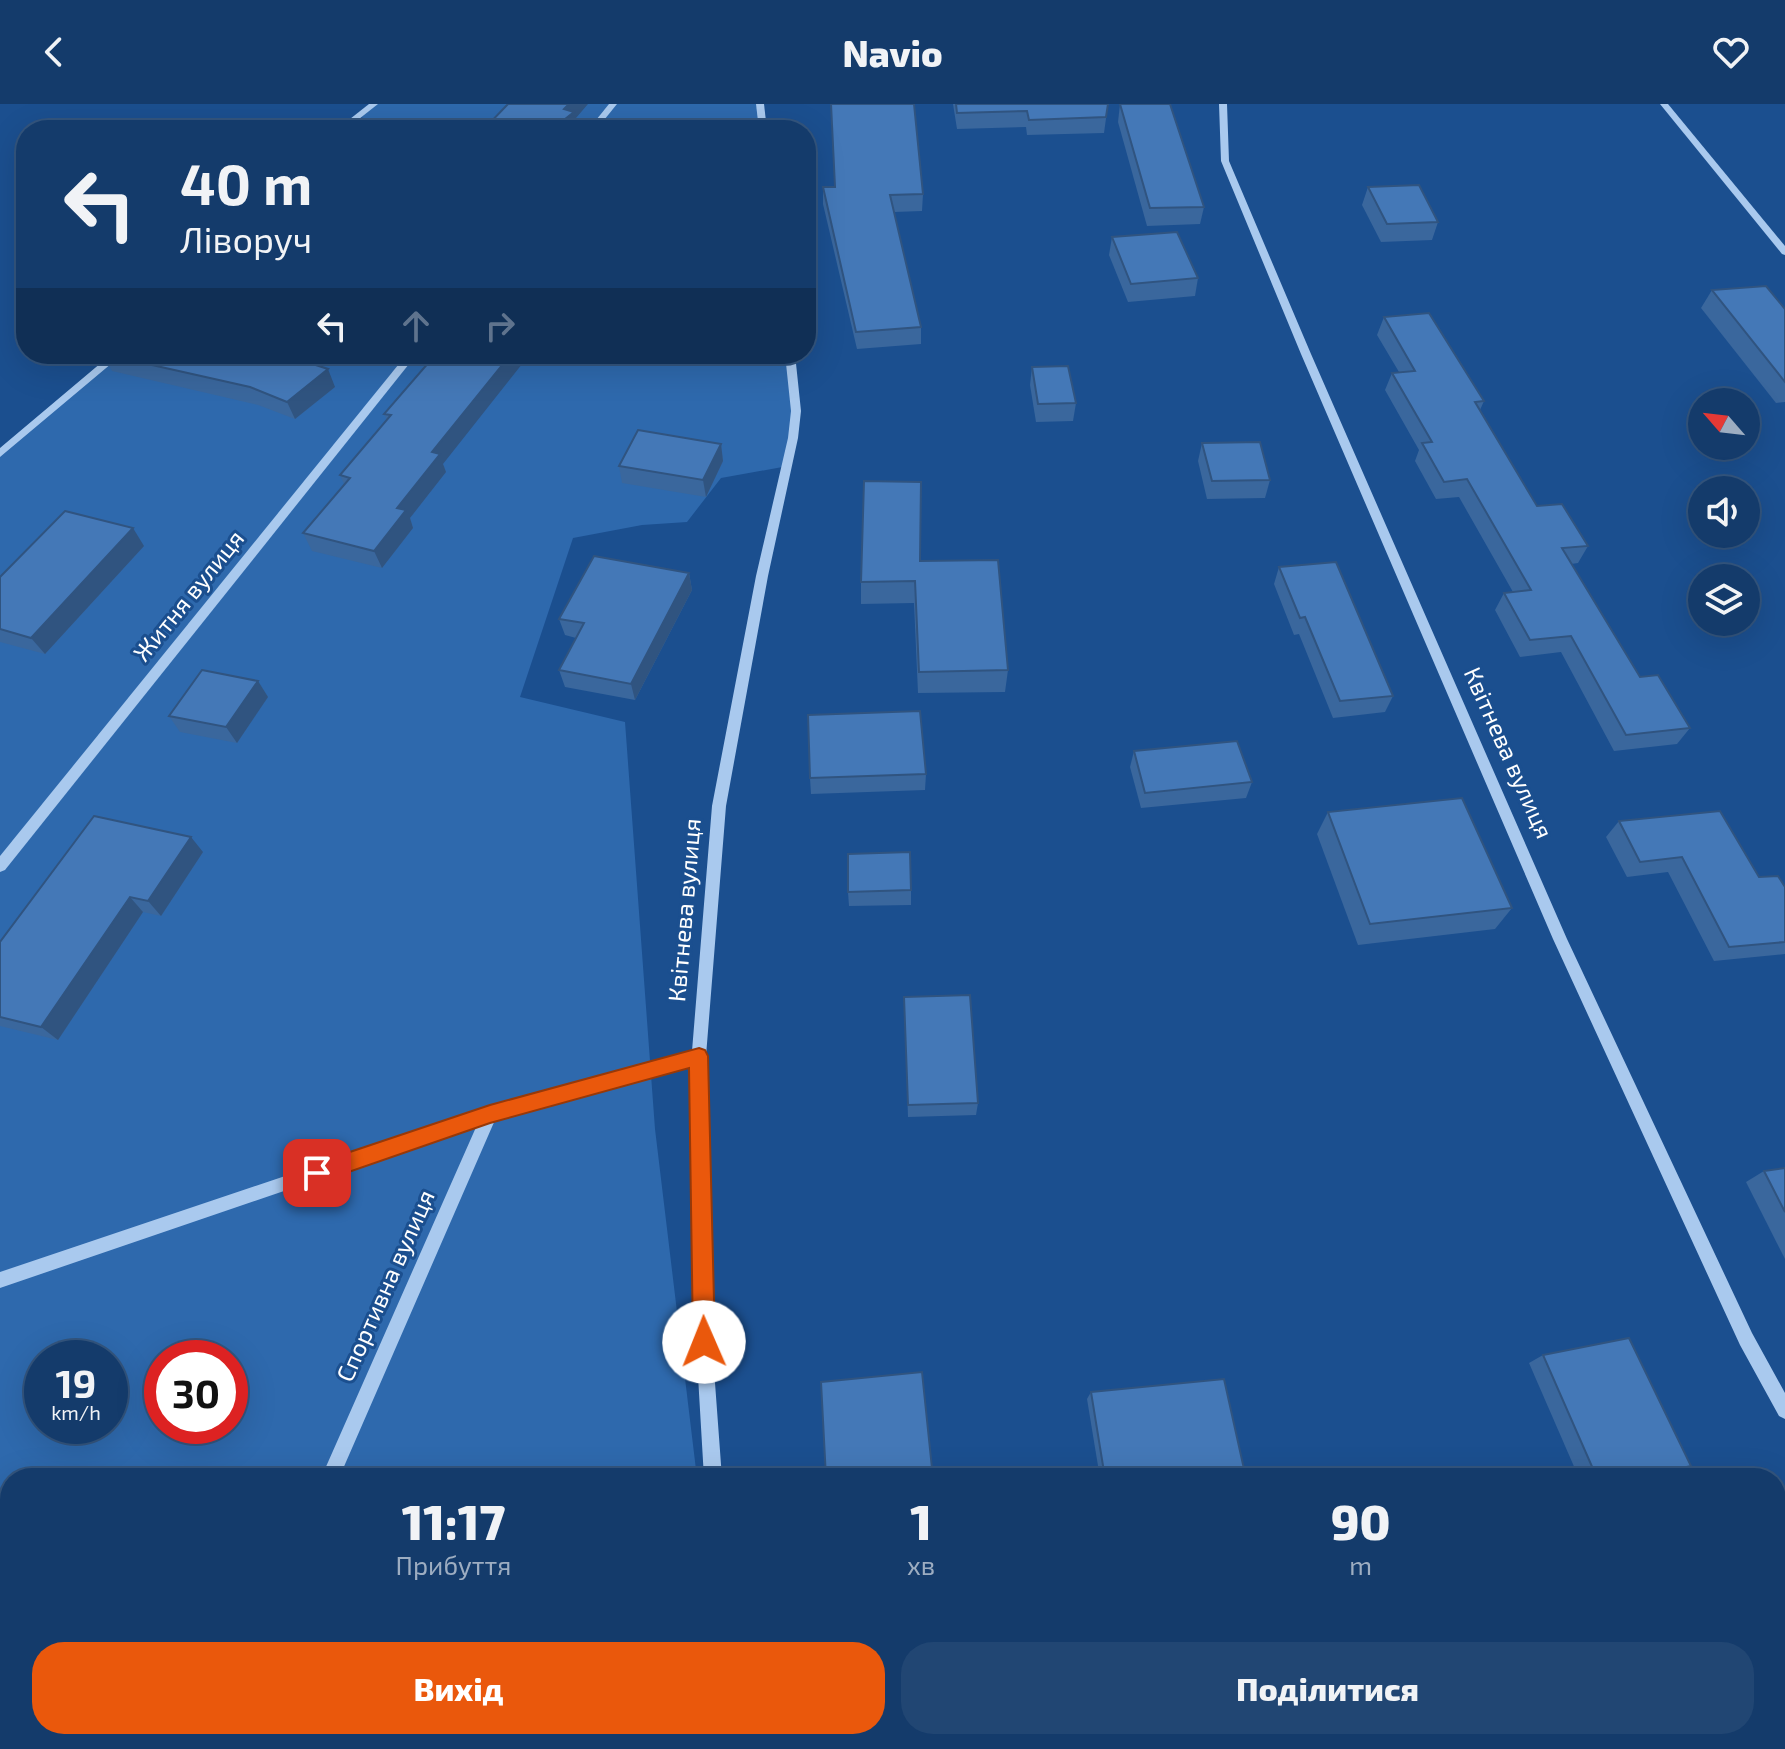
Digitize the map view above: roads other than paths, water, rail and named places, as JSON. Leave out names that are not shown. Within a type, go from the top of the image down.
[{"type":"street","points":[[353,120],[374,104]]},
{"type":"street","points":[[600,120],[613,104]]},
{"type":"street","name":"Квітнева вулиця","points":[[1223,104],[1225,161],[1318,383],[1560,939],[1746,1339],[1785,1410]]},
{"type":"street","points":[[1664,104],[1785,252]]},
{"type":"street","points":[[0,454],[106,364]]},
{"type":"street","name":"Житня вулиця","points":[[0,866],[404,364]]},
{"type":"street","name":"Квітнева вулиця","points":[[712,1468],[704,1342],[699,1056],[719,806],[762,576],[793,438],[796,411],[791,364]]},
{"type":"street","points":[[0,1280],[490,1114],[699,1056]]},
{"type":"street","name":"Спортивна вулиця","points":[[334,1468],[490,1114]]}]
